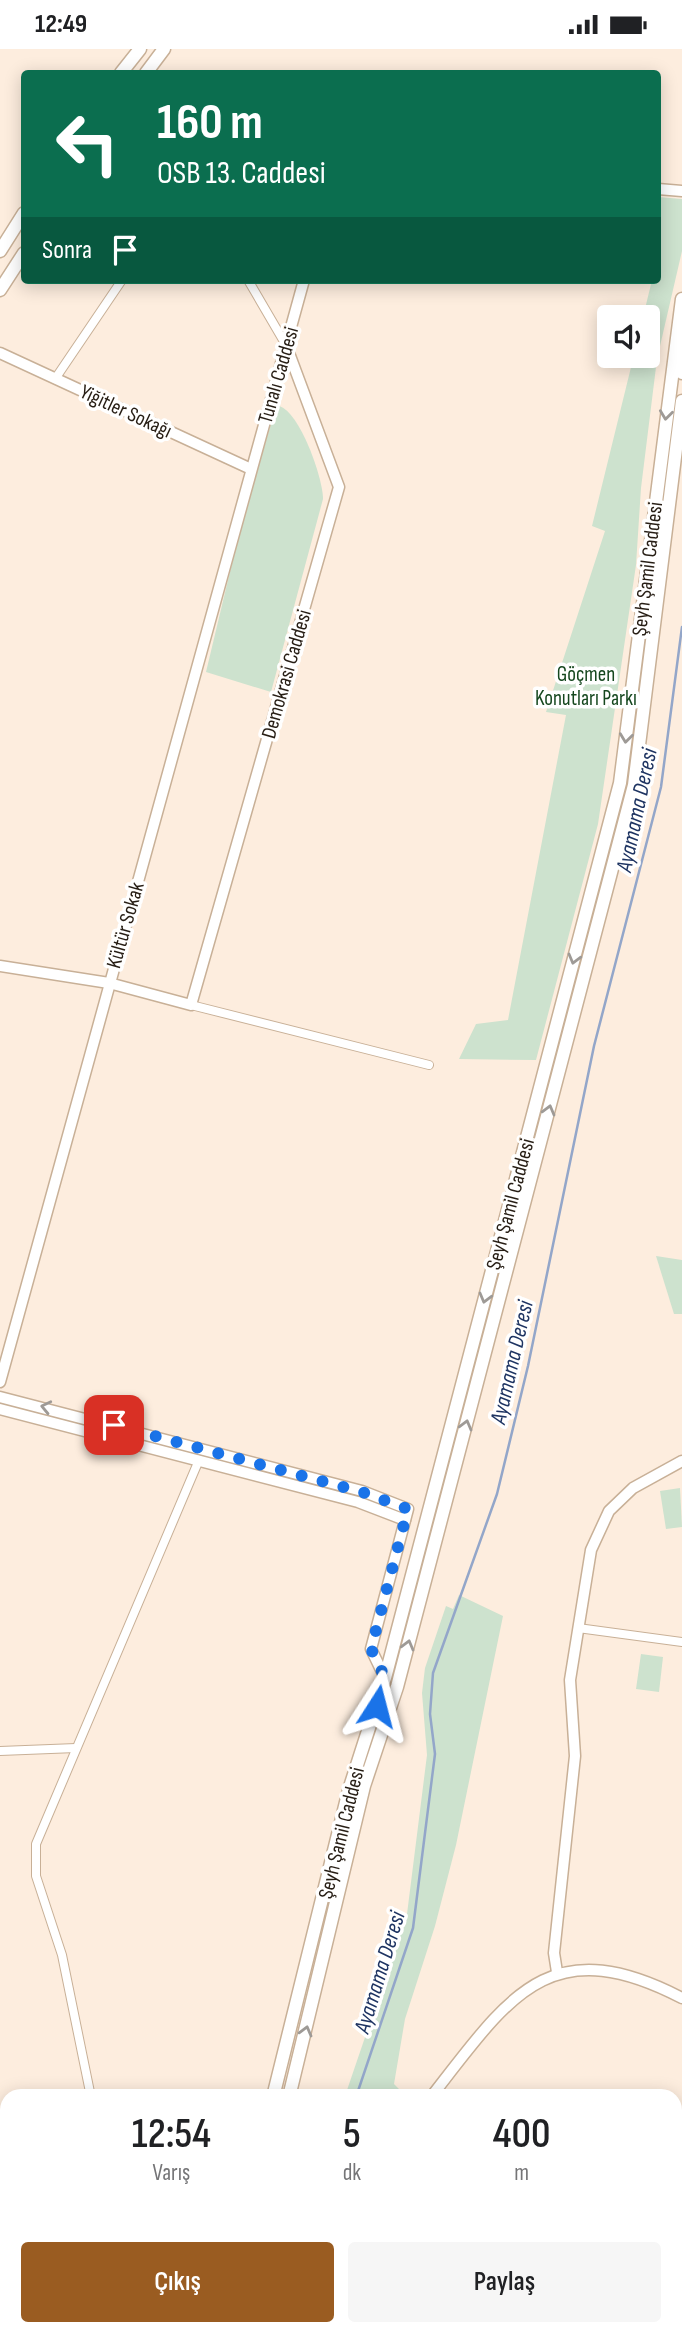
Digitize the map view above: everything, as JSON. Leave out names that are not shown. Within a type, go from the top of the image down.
[{"type":"main road","points":[[123,70],[140,49]]},
{"type":"main road","points":[[148,70],[164,49]]},
{"type":"main road","points":[[0,251],[21,218]]},
{"type":"main road","points":[[0,290],[21,258]]},
{"type":"main road","name":"Şeyh Şamil Caddesi","points":[[275,2089],[349,1790],[385,1678],[620,783],[682,299]]},
{"type":"main road","points":[[675,343],[682,373]]},
{"type":"main road","name":"Şeyh Şamil Caddesi","points":[[291,2089],[364,1786],[397,1687],[634,785],[682,401]]},
{"type":"street","points":[[661,189],[682,191]]},
{"type":"street","points":[[55,379],[119,284]]},
{"type":"street","points":[[250,284],[286,345]]},
{"type":"street","name":"Tunalı Caddesi","points":[[251,469],[303,284]]},
{"type":"street","name":"Demokrasi Caddesi","points":[[191,1005],[339,488],[286,345]]},
{"type":"street","name":"Yiğitler Sokağı","points":[[0,353],[251,469]]},
{"type":"street","name":"Kültür Sokak","points":[[0,1382],[251,469]]},
{"type":"street","points":[[0,966],[109,983],[429,1065]]},
{"type":"street","points":[[0,1397],[362,1492],[408,1509],[371,1649],[385,1678]]},
{"type":"street","points":[[0,1409],[358,1501],[405,1520]]},
{"type":"street","points":[[89,2089],[62,1955],[41,1897],[35,1858],[40,1831],[199,1460],[207,1450]]},
{"type":"street","points":[[557,1972],[554,1953],[574,1776],[570,1680],[591,1550],[600,1525],[609,1511],[633,1488],[682,1461]]},
{"type":"street","points":[[578,1628],[682,1642]]},
{"type":"street","points":[[0,1751],[76,1748]]},
{"type":"street","points":[[438,2089],[498,2015],[557,1972],[590,1968],[613,1972],[682,1998]]},
{"type":"street","points":[[665,1990],[682,1991]]},
{"type":"green space","name":"Göçmen Konutları Parkı","points":[[661,197],[682,199],[682,251],[660,346],[660,305],[646,305],[651,284],[661,284]]},
{"type":"green space","name":"Göçmen Konutları Parkı","points":[[631,368],[656,368],[641,488],[636,565],[598,824],[536,1060],[459,1059],[476,1024],[508,1020],[566,715],[546,712],[605,531],[592,526]]},
{"type":"green space","points":[[279,406],[295,420],[309,447],[319,476],[323,499],[271,692],[206,672],[239,534],[275,410]]},
{"type":"green space","points":[[656,1256],[682,1260],[682,1314],[674,1314]]},
{"type":"green space","points":[[680,1488],[682,1527],[666,1529],[660,1491]]},
{"type":"green space","points":[[459,1595],[503,1616],[456,1845],[435,1926],[405,2019],[394,2084],[399,2089],[347,2089],[407,1914],[427,1755],[422,1693],[425,1668],[446,1606],[453,1609]]},
{"type":"green space","points":[[641,1654],[663,1657],[659,1692],[636,1689]]},
{"type":"waterway","name":"Ayamama Deresi","points":[[359,2089],[413,1928],[435,1754],[430,1714],[433,1673],[497,1494],[528,1366],[594,1046],[661,787],[682,627]]},
{"type":"route","points":[[114,1425],[362,1492],[408,1509],[371,1649],[385,1678],[377,1706]]}]
